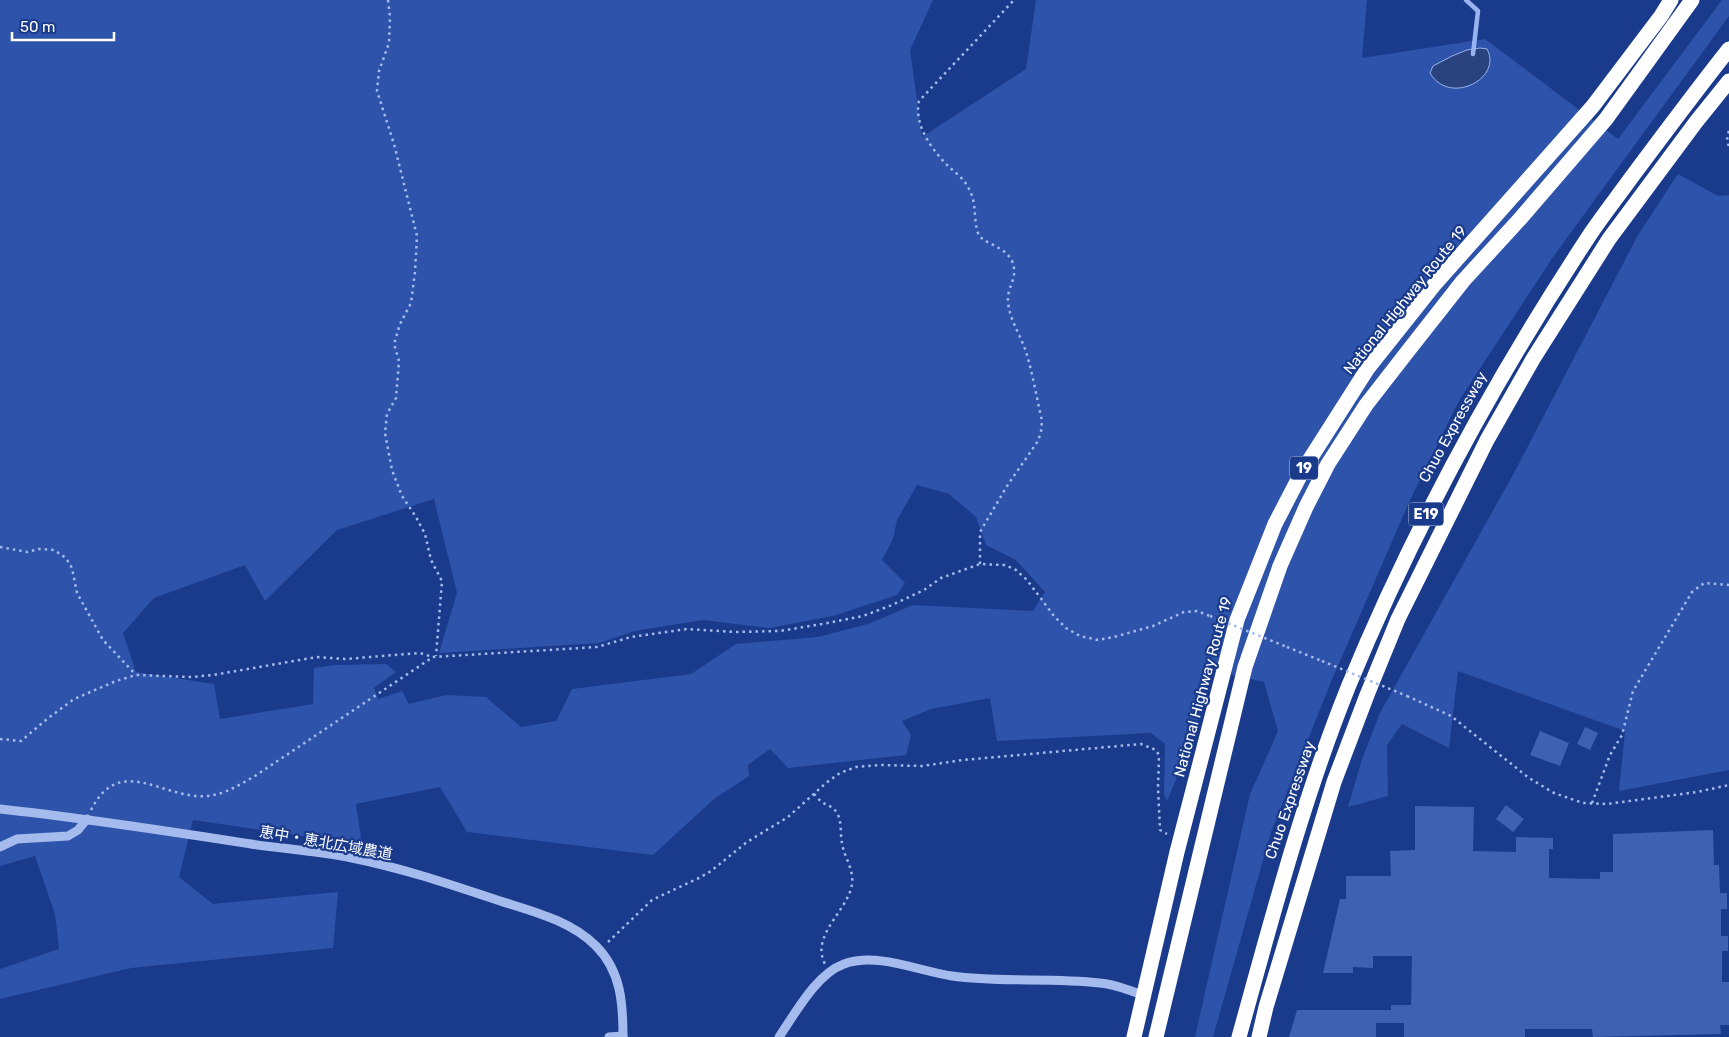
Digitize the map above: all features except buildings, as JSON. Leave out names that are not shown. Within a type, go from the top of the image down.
[{"type":"highway","name":"National Highway Route 19","points":[[1134,1037],[1182,836],[1237,620],[1275,524],[1303,470],[1368,368],[1434,285],[1593,106],[1671,0]]},
{"type":"highway","name":"19","points":[[1156,1037],[1245,667],[1280,566],[1306,507],[1324,473],[1366,405],[1463,281],[1519,220],[1606,119],[1692,0]]},
{"type":"highway","name":"Chuo Expressway","points":[[1239,1037],[1284,872],[1315,776],[1348,687],[1421,524],[1469,431],[1515,351],[1593,230],[1680,111],[1729,49]]},
{"type":"highway","name":"E19","points":[[1259,1037],[1334,782],[1398,618],[1487,440],[1533,359],[1609,240],[1696,122],[1729,81]]},
{"type":"street","name":"恵中・恵北広域農道","points":[[0,809],[87,818],[351,858],[414,873],[560,922],[573,928],[599,950],[614,970],[623,1007],[623,1036]]},
{"type":"street","points":[[0,847],[17,839],[68,836],[78,830],[87,818]]},
{"type":"street","points":[[779,1037],[808,996],[830,972],[852,962],[884,962],[951,976],[983,979],[1102,983],[1144,995]]},
{"type":"street","points":[[610,1037],[623,1036]]},
{"type":"path","points":[[388,0],[390,17],[389,43],[379,71],[377,91],[394,144],[417,236],[411,303],[400,324],[394,344],[399,361],[396,398],[387,414],[385,433],[395,479],[402,496],[425,534],[432,560],[442,581],[434,657]]},
{"type":"path","points":[[980,564],[980,532],[1007,486],[1038,441],[1042,421],[1026,353],[1011,315],[1008,300],[1015,272],[1011,259],[1002,248],[978,236],[975,203],[971,191],[965,182],[936,152],[918,120],[917,110],[919,101],[1014,0]]},
{"type":"path","points":[[1729,131],[1727,137],[1729,148]]},
{"type":"path","points":[[0,547],[27,552],[39,549],[54,550],[66,558],[72,568],[78,593],[103,640],[136,675]]},
{"type":"path","points":[[0,740],[21,741],[74,700],[116,681],[136,675],[192,677],[213,675],[317,657],[345,659],[420,653],[434,657],[597,647],[631,637],[687,629],[735,632],[780,630],[863,616],[924,590],[940,578],[980,564],[1004,566],[1016,570],[1027,580],[1054,616],[1066,628],[1080,636],[1098,640],[1114,637],[1153,626],[1184,612],[1197,611],[1210,616],[1407,696],[1451,716],[1529,778],[1554,793],[1583,802],[1607,804],[1697,792],[1729,785]]},
{"type":"path","points":[[1592,803],[1610,755],[1622,735],[1633,690],[1692,592],[1704,583],[1729,585]]},
{"type":"path","points":[[87,818],[96,800],[107,789],[119,782],[131,780],[194,796],[216,795],[228,791],[255,776],[434,657]]},
{"type":"path","points":[[599,950],[652,900],[712,871],[747,842],[788,816],[840,773],[856,766],[922,766],[963,760],[1141,744],[1156,750],[1159,755],[1160,830],[1165,834],[1182,836]]},
{"type":"path","points":[[814,794],[821,802],[831,806],[839,816],[842,846],[852,875],[852,885],[845,902],[825,934],[822,943],[820,954],[830,972]]},
{"type":"shaded area","points":[[0,0],[933,0],[910,50],[922,137],[1026,69],[1036,0],[1367,0],[1362,58],[1485,39],[1618,139],[1722,0],[1729,0],[1729,16],[1553,257],[1460,399],[1410,500],[1331,682],[1271,832],[1213,1037],[1195,1037],[1250,794],[1278,731],[1264,682],[1211,670],[1192,742],[1167,801],[1164,794],[1165,744],[1151,733],[997,741],[990,698],[931,709],[902,721],[911,735],[906,755],[788,768],[770,749],[748,765],[749,776],[714,799],[653,855],[467,832],[440,787],[356,804],[362,845],[193,820],[179,877],[213,904],[338,892],[333,948],[131,968],[0,999],[0,969],[59,949],[55,914],[35,856],[0,866]],"holes":[[[917,485],[949,494],[976,517],[986,545],[1016,560],[1045,592],[1033,611],[913,605],[868,624],[818,637],[736,644],[691,674],[572,689],[556,721],[521,727],[486,697],[446,695],[409,704],[402,691],[378,699],[374,688],[396,672],[386,664],[334,665],[314,668],[313,704],[220,719],[214,684],[136,672],[123,633],[154,598],[245,565],[265,601],[337,530],[434,499],[457,593],[439,653],[599,643],[635,631],[703,620],[769,628],[833,616],[897,595],[905,583],[882,560],[893,539],[897,520]]]},
{"type":"shaded area","points":[[1487,49],[1490,60],[1488,70],[1472,85],[1461,88],[1449,87],[1439,83],[1430,73],[1433,66],[1452,56],[1467,50]]},
{"type":"shaded area","points":[[1678,174],[1718,196],[1729,195],[1729,770],[1619,791],[1625,731],[1458,671],[1449,748],[1402,724],[1387,745],[1388,796],[1348,807],[1362,759],[1380,713],[1515,471],[1638,235]]},
{"type":"waterway","points":[[1466,0],[1478,11],[1473,54]]}]
